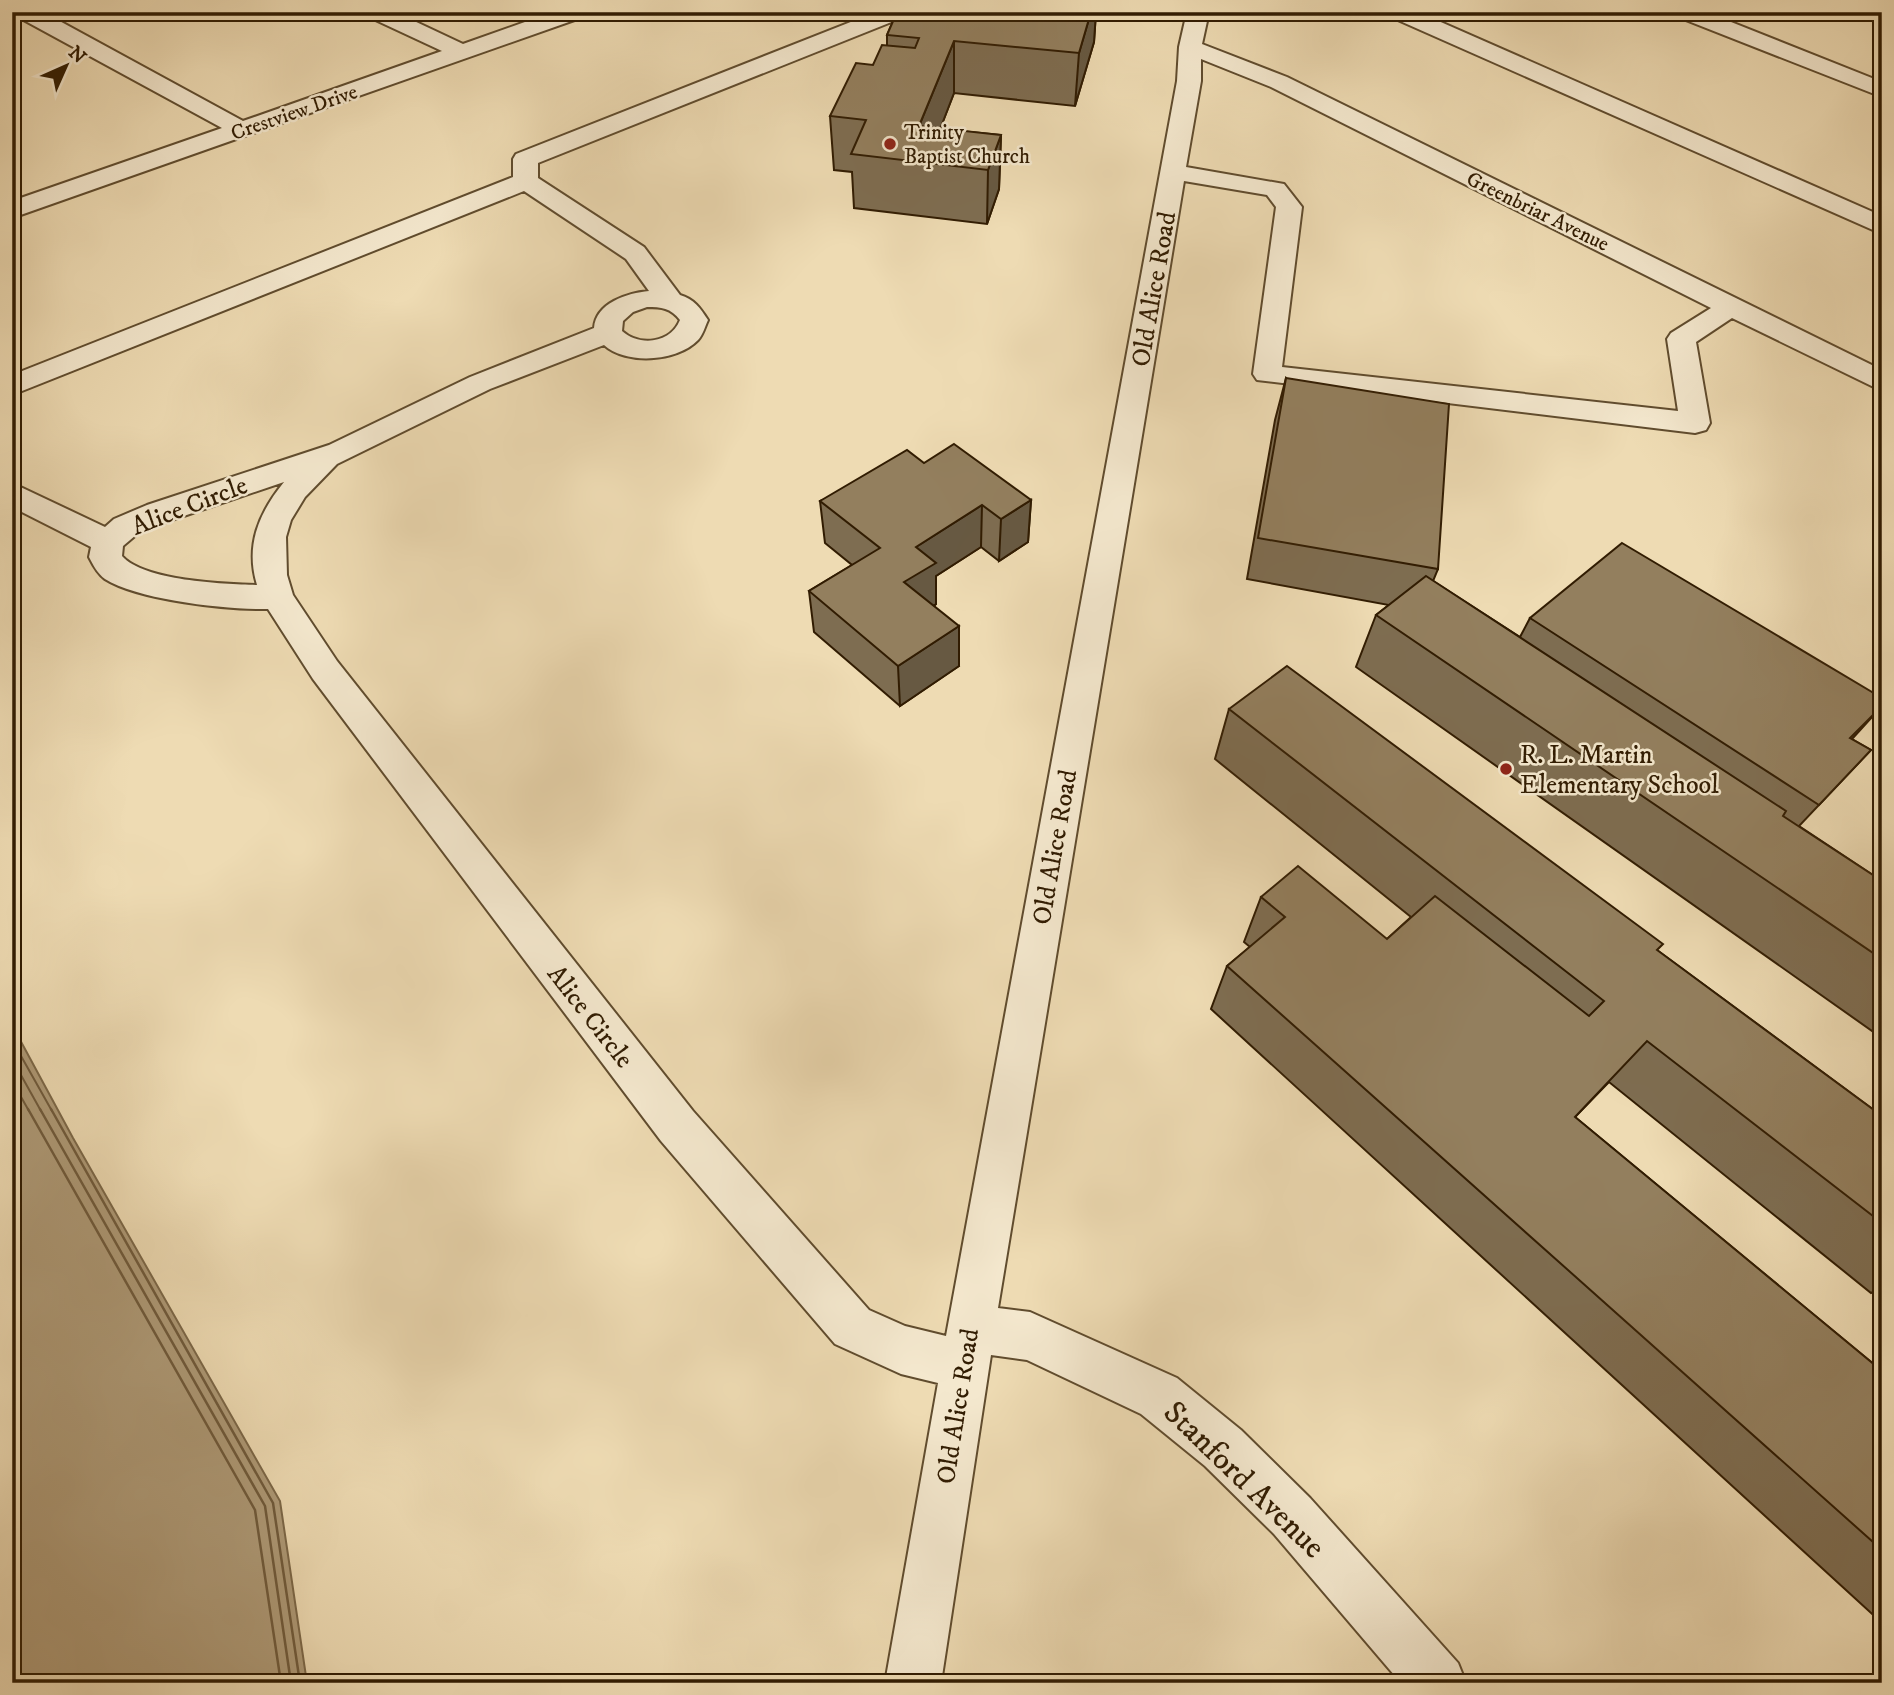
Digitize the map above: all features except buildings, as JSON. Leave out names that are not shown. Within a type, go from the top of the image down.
[{"type":"street","points":[[26,12],[243,130]]},
{"type":"street","points":[[377,12],[462,52]]},
{"type":"street","name":"Crestview Drive","points":[[12,210],[575,12]]},
{"type":"street","points":[[526,181],[525,159],[897,12]]},
{"type":"street","points":[[1399,12],[1882,226]]},
{"type":"street","points":[[1686,12],[1882,90]]},
{"type":"street","name":"Old Alice Road","points":[[913,1683],[967,1346],[1189,81],[1194,29]]},
{"type":"street","name":"Greenbriar Avenue","points":[[1194,29],[1279,82],[1882,382]]},
{"type":"street","points":[[1173,172],[1275,189],[1289,207],[1267,374],[1695,424],[1681,339],[1731,307]]},
{"type":"street","points":[[526,181],[635,253],[669,299]]},
{"type":"street","points":[[12,386],[526,181]]},
{"type":"street","points":[[645,299],[669,299],[687,307],[694,320],[688,335],[669,346],[644,350],[621,345],[608,333],[609,319],[622,306],[645,299]]},
{"type":"street","name":"Alice Circle","points":[[608,333],[480,383],[325,460],[295,487],[274,519],[266,548],[271,582],[277,597],[324,670],[677,1126],[852,1326],[901,1350],[967,1346]]},
{"type":"street","name":"Alice Circle","points":[[277,597],[256,599],[217,594],[139,579],[116,570],[104,557],[108,542],[125,527],[159,513],[340,452]]},
{"type":"street","points":[[12,494],[108,542]]},
{"type":"street","name":"Stanford Avenue","points":[[967,1346],[1030,1336],[1159,1396],[1223,1448],[1292,1516],[1438,1683]]},
{"type":"water","points":[[12,1025],[73,1138],[280,1501],[307,1683],[12,1683]]},
{"type":"place","name":"Trinity Baptist Church","points":[[890,144]]},
{"type":"place","name":"R. L. Martin Elementary School","points":[[1506,769]]}]
